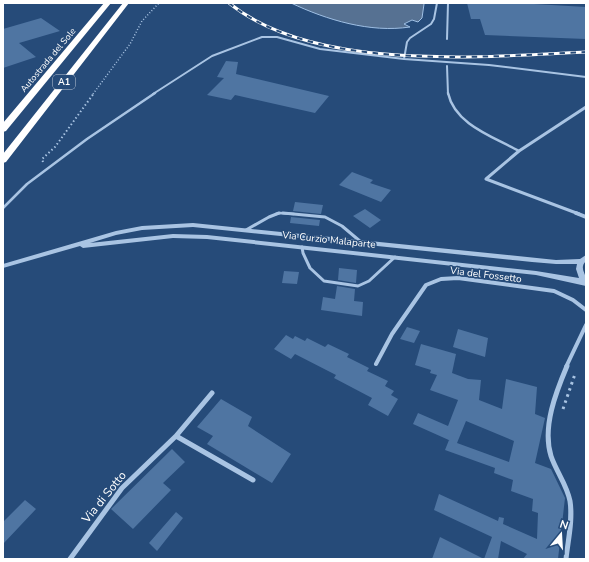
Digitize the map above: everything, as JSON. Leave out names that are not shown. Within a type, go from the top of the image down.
[{"type":"highway","name":"Autostrada del Sole","points":[[3,129],[108,3]]},
{"type":"highway","name":"A1","points":[[3,160],[126,3]]},
{"type":"street","points":[[586,107],[519,151],[486,179],[586,217]]},
{"type":"street","name":"Via Curzio Malaparte","points":[[3,266],[69,248],[116,233],[142,228],[193,225],[538,261],[556,262],[583,259],[579,270],[586,283]]},
{"type":"street","name":"Via Curzio Malaparte","points":[[69,248],[173,236],[207,237],[536,273],[586,283]]},
{"type":"street","name":"Via del Fossetto","points":[[376,364],[392,334],[426,285],[441,279],[458,278],[554,292],[573,300],[586,310]]},
{"type":"street","points":[[566,559],[571,521],[570,500],[549,447],[549,433],[559,387],[586,325]]},
{"type":"street","name":"Via di Sotto","points":[[70,559],[122,488],[176,436],[212,393]]},
{"type":"street","points":[[176,436],[253,480]]},
{"type":"lane","points":[[404,59],[407,42],[410,38],[431,24],[434,18],[437,3]]},
{"type":"lane","points":[[447,39],[448,3]]},
{"type":"lane","points":[[3,208],[22,188],[45,170],[188,71],[212,56],[262,37],[277,37],[320,49],[339,52],[404,59],[489,65],[586,76]]},
{"type":"lane","points":[[447,66],[447,87],[456,110],[477,127],[519,151]]},
{"type":"lane","points":[[246,230],[269,216],[280,213],[325,217],[342,226],[361,242]]},
{"type":"lane","points":[[302,247],[303,253],[310,268],[324,281],[358,286],[369,281],[396,257]]},
{"type":"path","points":[[45,170],[42,159],[55,148],[130,44],[135,30],[143,17],[159,3]]},
{"type":"path","points":[[560,416],[578,367]]},
{"type":"water","points":[[291,3],[424,4],[422,18],[418,22],[412,20],[404,24],[410,27],[380,28],[364,27],[334,20]]},
{"type":"building","points":[[467,3],[517,3],[586,7],[586,39],[485,35],[480,19],[471,19]]},
{"type":"building","points":[[41,18],[60,31],[19,43],[36,57],[3,68],[3,29]]},
{"type":"building","points":[[226,61],[238,62],[236,74],[329,96],[315,113],[235,95],[231,100],[207,95],[224,78],[217,77]]},
{"type":"building","points":[[352,172],[373,180],[370,183],[391,190],[381,202],[339,185]]},
{"type":"building","points":[[295,202],[323,205],[321,214],[293,211]]},
{"type":"building","points":[[365,209],[381,220],[370,228],[353,216]]},
{"type":"building","points":[[291,217],[320,220],[319,226],[290,223]]},
{"type":"building","points":[[339,268],[357,270],[356,283],[338,280]]},
{"type":"building","points":[[284,271],[299,272],[297,284],[282,283]]},
{"type":"building","points":[[337,286],[355,289],[354,301],[363,302],[362,316],[321,310],[323,297],[335,299]]},
{"type":"building","points":[[407,327],[420,331],[414,343],[400,339]]},
{"type":"building","points":[[458,329],[488,338],[485,357],[453,347]]},
{"type":"building","points":[[286,335],[293,339],[295,336],[305,341],[307,338],[325,347],[328,344],[349,354],[347,357],[369,368],[367,371],[388,381],[385,386],[394,391],[391,395],[398,399],[388,416],[368,405],[372,398],[334,378],[336,375],[295,354],[291,359],[274,349]]},
{"type":"building","points":[[421,344],[456,354],[452,373],[468,379],[481,380],[479,400],[502,409],[506,379],[537,387],[535,414],[545,418],[535,463],[551,469],[565,498],[558,559],[523,559],[527,554],[501,541],[498,559],[484,559],[492,537],[434,510],[439,494],[498,521],[499,517],[504,518],[503,524],[537,539],[538,513],[532,511],[533,499],[511,491],[513,480],[494,473],[495,468],[445,450],[449,440],[413,424],[418,413],[448,426],[458,400],[430,390],[437,375],[430,373],[431,370],[415,365]],"holes":[[[466,421],[514,441],[509,462],[457,443]]]},
{"type":"building","points":[[221,399],[252,417],[248,426],[291,454],[272,483],[207,444],[213,436],[197,427]]},
{"type":"building","points":[[172,449],[185,462],[163,483],[171,490],[133,529],[111,509]]},
{"type":"building","points":[[25,500],[36,509],[3,544],[3,522]]},
{"type":"building","points":[[176,512],[183,518],[157,551],[149,543]]},
{"type":"building","points":[[440,537],[484,559],[432,559]]},
{"type":"railway","points":[[229,3],[264,25],[306,40],[352,50],[400,55],[450,57],[586,52]]}]
